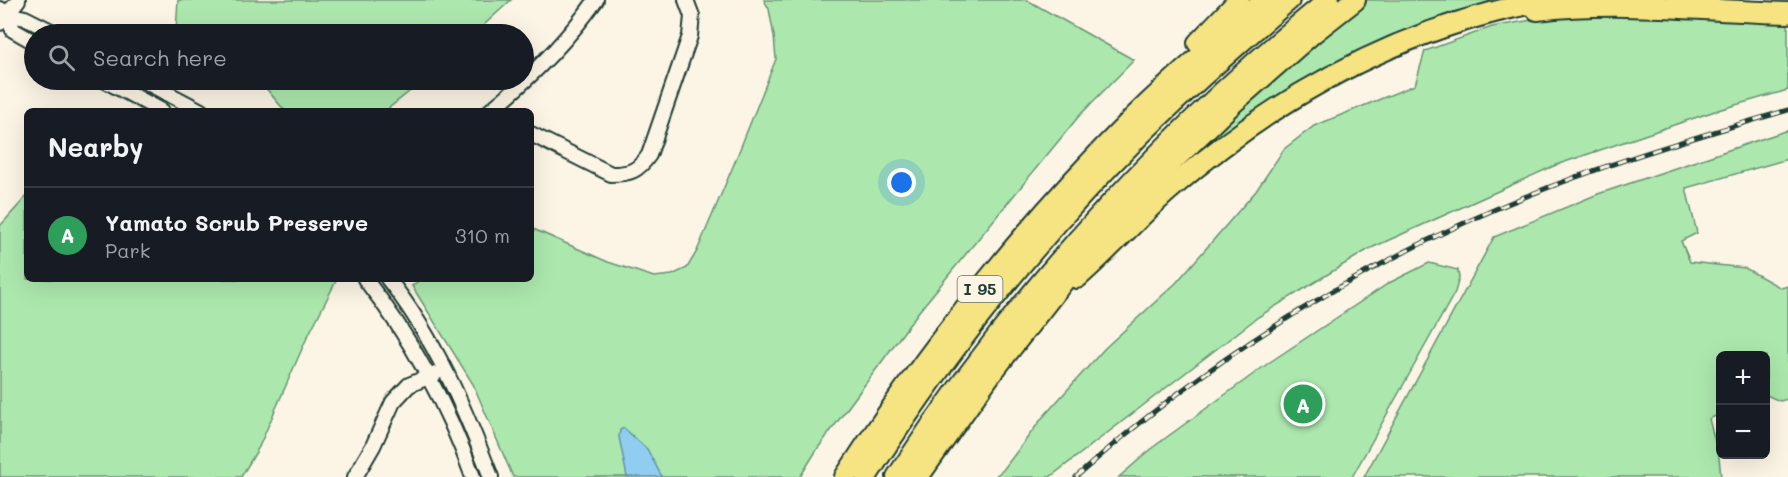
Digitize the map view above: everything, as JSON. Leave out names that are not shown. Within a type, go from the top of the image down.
[{"type":"highway","points":[[1134,117],[1182,59],[1239,0]]},
{"type":"highway","name":"I 95","points":[[845,477],[902,391],[967,305],[1036,222],[1134,117],[1265,0]]},
{"type":"highway","points":[[866,477],[951,353],[1065,215],[1164,112],[1289,0]]},
{"type":"highway","points":[[897,477],[947,403],[990,346],[1095,219],[1221,92],[1329,0]]},
{"type":"highway","points":[[918,477],[968,405],[1087,251],[1172,161],[1260,79],[1355,0]]},
{"type":"highway","points":[[1036,317],[1166,192],[1244,130],[1304,91],[1353,64],[1435,30],[1502,9],[1550,0]]},
{"type":"highway","points":[[1435,30],[1477,24],[1541,10],[1601,4],[1642,4],[1788,13]]},
{"type":"street","points":[[2,16],[18,0]]},
{"type":"street","points":[[534,73],[573,31],[596,0]]},
{"type":"street","points":[[534,136],[611,174],[625,174],[643,163],[649,155],[690,36],[692,16],[686,0]]},
{"type":"street","points":[[2,16],[25,18],[37,24]]},
{"type":"street","points":[[2,16],[13,30],[24,36]]},
{"type":"street","points":[[132,90],[158,108]]},
{"type":"street","points":[[161,90],[195,108]]},
{"type":"street","points":[[494,108],[515,90]]},
{"type":"street","points":[[367,282],[384,303],[429,376],[458,437],[472,477]]},
{"type":"street","points":[[390,282],[422,327],[445,369],[491,477]]},
{"type":"street","points":[[355,477],[373,446],[393,402],[409,385],[445,369]]},
{"type":"green space","points":[[178,0],[511,0],[485,24],[176,24]]},
{"type":"green space","points":[[764,0],[1027,0],[1134,60],[1079,116],[920,310],[818,448],[800,477],[513,477],[473,384],[412,286],[417,282],[534,282],[534,229],[608,262],[654,277],[672,275],[687,268],[697,251],[776,59],[769,9]]},
{"type":"green space","points":[[1366,0],[1510,0],[1431,23],[1196,158],[1192,154],[1278,73]]},
{"type":"green space","points":[[1582,14],[1788,20],[1788,90],[1718,110],[1556,165],[1369,249],[1258,317],[1050,477],[994,477],[1003,470],[1043,417],[1105,348],[1176,283],[1256,191],[1284,149],[1314,126],[1415,85],[1425,51],[1492,27],[1555,16]]},
{"type":"green space","points":[[267,90],[411,90],[389,108],[282,108]]},
{"type":"green space","points":[[1788,130],[1788,159],[1686,188],[1697,233],[1681,241],[1690,262],[1745,268],[1781,288],[1788,286],[1788,399],[1780,401],[1770,397],[1770,351],[1716,351],[1716,416],[1709,419],[1716,446],[1716,459],[1719,459],[1721,477],[1364,477],[1494,237],[1598,194]]},
{"type":"green space","points":[[24,199],[24,282],[335,282],[305,342],[259,447],[241,477],[0,477],[0,226]]},
{"type":"green space","points":[[1429,263],[1458,270],[1459,278],[1455,292],[1352,477],[1119,477],[1156,445],[1270,362],[1389,283]]},
{"type":"water","points":[[624,428],[647,449],[662,477],[627,477],[619,437],[620,430]]},
{"type":"railway","points":[[1076,477],[1172,398],[1222,362],[1326,295],[1380,265],[1435,237],[1527,196],[1601,168],[1788,110]]},
{"type":"place","name":"Yamato Scrub Preserve","points":[[1303,404]]}]
